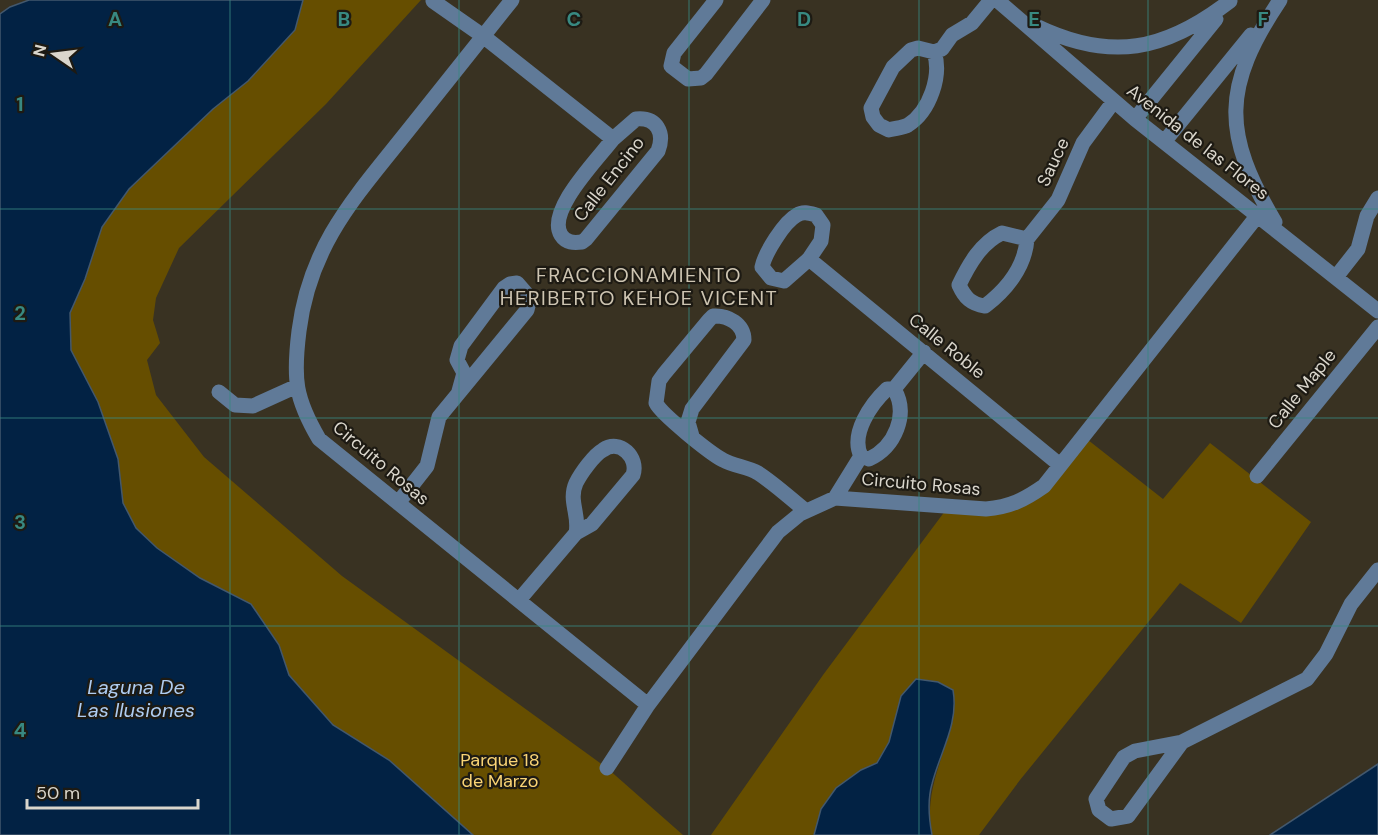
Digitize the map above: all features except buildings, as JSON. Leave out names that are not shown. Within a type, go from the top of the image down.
[{"type":"street","name":"Circuito Rosas","points":[[512,0],[346,209],[320,252],[302,308],[296,362],[297,387],[302,410],[319,439],[648,705]]},
{"type":"street","points":[[716,0],[674,52],[671,66],[688,79],[701,78],[706,74],[763,0]]},
{"type":"street","points":[[1164,142],[1280,0]]},
{"type":"street","points":[[1279,230],[1257,193],[1244,164],[1235,118],[1238,87],[1248,54],[1280,0]]},
{"type":"street","name":"Calle Encino","points":[[433,1],[483,36],[614,139]]},
{"type":"street","points":[[934,52],[938,64],[937,76],[921,111],[906,126],[889,130],[879,125],[873,117],[871,108],[893,67],[910,50],[918,48],[934,52],[942,49],[952,35],[972,22],[996,1],[1034,25],[1059,37],[1088,45],[1116,47],[1148,44],[1178,35],[1204,21],[1231,1]]},
{"type":"street","name":"Avenida de las Flores","points":[[996,1],[1135,119],[1279,230],[1378,311]]},
{"type":"street","points":[[1135,119],[1231,1]]},
{"type":"street","name":"Sauce","points":[[1026,239],[1002,233],[975,257],[959,285],[971,302],[985,306],[1000,294],[1022,263],[1026,239],[1058,200],[1083,142],[1114,101]]},
{"type":"street","name":"Calle Encino","points":[[645,119],[659,129],[662,137],[658,151],[586,239],[582,242],[570,242],[563,238],[559,231],[560,209],[614,139],[630,122],[645,119]]},
{"type":"street","points":[[1336,277],[1358,249],[1367,216],[1378,198]]},
{"type":"street","points":[[807,212],[816,214],[823,225],[821,241],[809,259],[784,281],[771,278],[762,267],[765,253],[796,215],[807,212]]},
{"type":"street","name":"Circuito Rosas","points":[[607,768],[648,705],[778,532],[806,511],[835,498],[965,509],[1006,507],[1023,501],[1044,486],[1258,214]]},
{"type":"street","name":"Calle Roble","points":[[809,259],[1060,465]]},
{"type":"street","points":[[398,502],[427,466],[436,423],[459,391],[527,310],[530,298],[517,283],[504,288],[460,346],[457,360],[465,373],[459,391]]},
{"type":"street","points":[[692,436],[688,422],[692,409],[744,340],[744,332],[740,326],[726,318],[713,316],[659,381],[656,403],[658,408],[692,436],[725,461],[756,472],[806,511]]},
{"type":"street","name":"Calle Maple","points":[[1257,476],[1378,327]]},
{"type":"street","points":[[894,389],[901,406],[899,424],[887,446],[869,459],[861,456],[858,449],[865,417],[877,398],[887,390],[894,389],[924,352]]},
{"type":"street","points":[[219,392],[234,405],[253,406],[297,387]]},
{"type":"street","points":[[519,600],[576,533],[592,524],[633,475],[635,468],[631,455],[625,450],[610,446],[601,450],[577,481],[571,500],[577,520],[576,533]]},
{"type":"street","points":[[835,498],[861,456]]},
{"type":"street","points":[[1182,742],[1128,816],[1111,819],[1099,810],[1096,805],[1097,795],[1124,757],[1135,751],[1182,742],[1306,679],[1326,654],[1350,604],[1378,570]]},
{"type":"green space","name":"Parque 18 de Marzo","points":[[303,0],[421,0],[326,104],[179,248],[156,298],[153,320],[160,343],[147,360],[156,395],[204,457],[342,576],[607,768],[683,835],[473,835],[389,760],[333,725],[289,675],[279,645],[251,604],[200,578],[157,548],[136,528],[123,503],[118,459],[98,402],[71,350],[70,313],[85,279],[102,227],[129,189],[213,109],[248,81],[295,30]]},
{"type":"green space","points":[[1083,436],[1163,499],[1210,443],[1311,522],[1241,623],[1180,583],[1020,780],[979,835],[932,835],[930,806],[932,793],[951,726],[889,742],[877,763],[861,770],[836,788],[814,835],[711,835],[823,675],[948,507],[1023,501]]},
{"type":"water","name":"Laguna De Las Ilusiones","points":[[29,0],[303,0],[295,30],[248,81],[213,109],[129,189],[102,227],[85,279],[70,313],[71,350],[98,402],[118,459],[123,503],[136,528],[157,548],[200,578],[251,604],[279,645],[289,675],[333,725],[389,760],[473,835],[0,835],[0,14],[10,7]]},
{"type":"water","points":[[916,679],[938,682],[953,690],[951,726],[930,790],[929,816],[932,835],[814,835],[821,809],[836,788],[861,770],[877,763],[889,742],[901,696]]},
{"type":"water","points":[[1378,764],[1378,835],[1270,835]]},
{"type":"district","name":"FRACCIONAMIENTO HERIBERTO KEHOE VICENT","points":[[639,286]]}]
